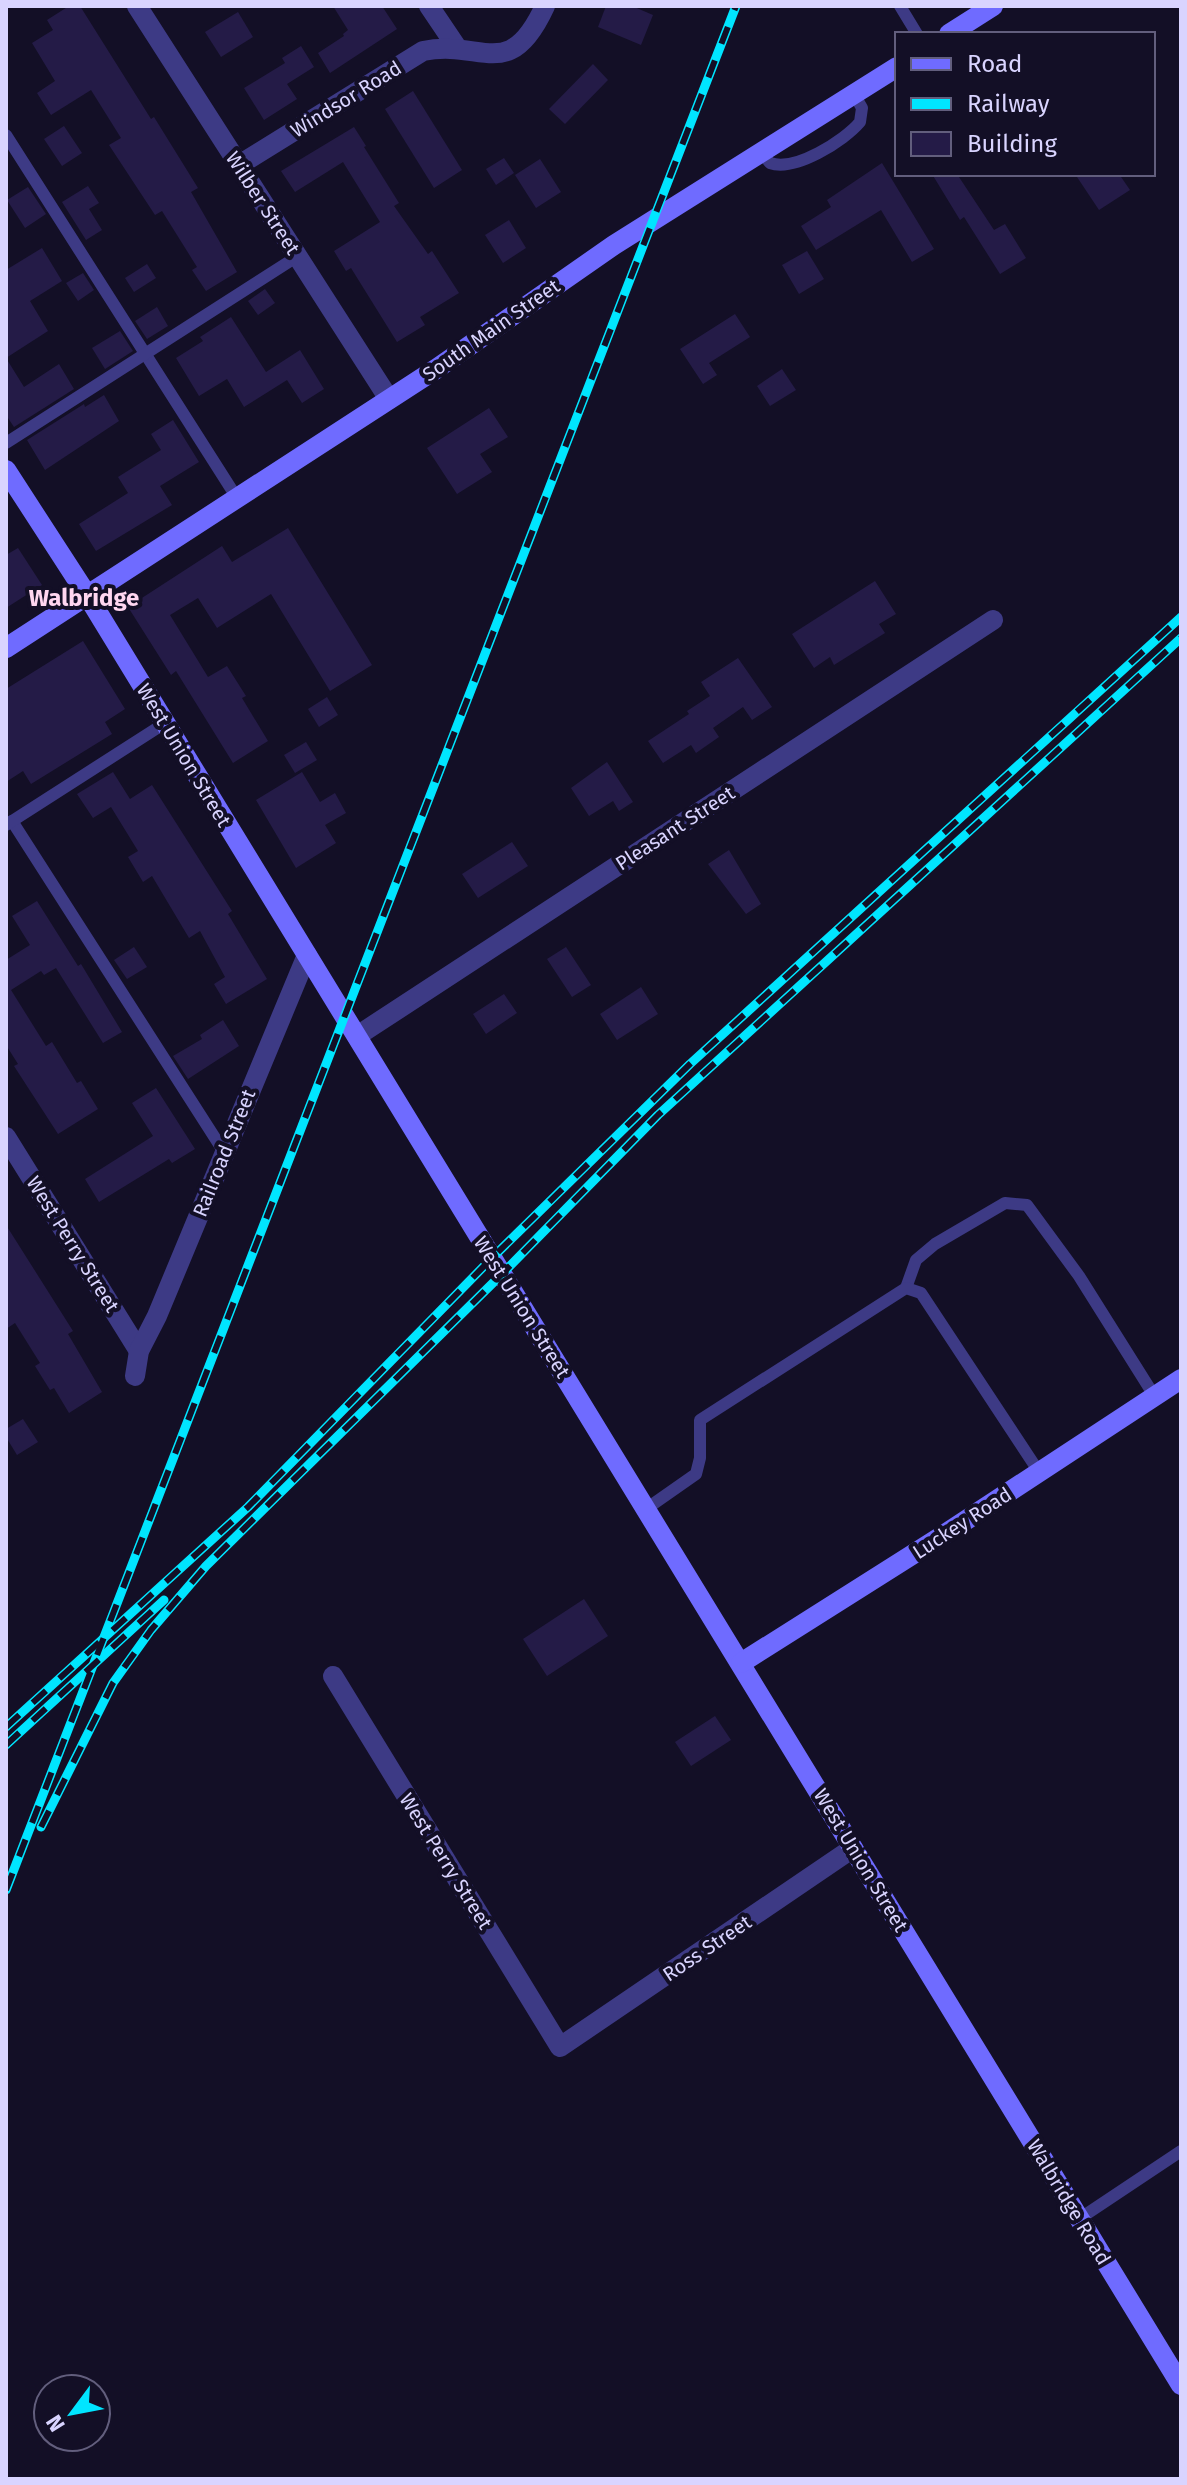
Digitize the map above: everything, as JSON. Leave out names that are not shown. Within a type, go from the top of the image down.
[{"type":"street","name":"Wilber Street","points":[[137,6],[389,399]]},
{"type":"street","points":[[429,6],[458,49]]},
{"type":"street","name":"Windsor Road","points":[[239,165],[423,51],[445,47],[496,55],[513,48],[529,35],[545,6]]},
{"type":"street","points":[[952,32],[993,6]]},
{"type":"street","name":"South Main Street","points":[[6,648],[389,399],[614,245],[895,68]]},
{"type":"street","name":"West Union Street","points":[[6,470],[87,595],[958,2019]]},
{"type":"street","name":"Pleasant Street","points":[[357,1036],[993,620]]},
{"type":"street","name":"Railroad Street","points":[[135,1376],[139,1351],[157,1316],[307,955]]},
{"type":"street","name":"West Perry Street","points":[[6,1137],[139,1351]]},
{"type":"street","name":"Luckey Road","points":[[741,1663],[1181,1379]]},
{"type":"street","name":"West Perry Street","points":[[333,1676],[560,2047]]},
{"type":"street","name":"Ross Street","points":[[560,2047],[853,1848]]},
{"type":"street","name":"Walbridge Road","points":[[958,2019],[1181,2385]]},
{"type":"lane","points":[[900,6],[916,32]]},
{"type":"lane","points":[[761,152],[770,163],[785,165],[836,143],[860,122],[862,108],[854,94]]},
{"type":"lane","points":[[6,135],[237,498]]},
{"type":"lane","points":[[6,443],[298,256]]},
{"type":"lane","points":[[165,723],[9,823],[224,1152]]},
{"type":"lane","points":[[646,1509],[696,1474],[700,1458],[700,1420],[906,1288],[916,1260],[935,1244],[1005,1203],[1027,1205],[1079,1276],[1155,1397]]},
{"type":"lane","points":[[906,1288],[921,1293],[1039,1472]]},
{"type":"lane","points":[[1079,2219],[1181,2151]]},
{"type":"building","points":[[69,6],[80,6],[198,188],[191,192],[237,272],[206,291],[192,270],[197,267],[162,211],[155,215],[109,145],[121,138],[91,90],[51,115],[37,93],[55,81],[32,43],[53,30],[47,20]]},
{"type":"building","points":[[333,6],[382,6],[397,29],[330,73],[318,53],[348,30]]},
{"type":"building","points":[[606,6],[632,6],[653,15],[641,45],[598,27]]},
{"type":"building","points":[[238,12],[253,37],[221,57],[205,32]]},
{"type":"building","points":[[301,46],[314,67],[287,84],[297,99],[264,120],[244,88],[285,63],[282,58]]},
{"type":"building","points":[[593,64],[608,80],[565,124],[549,109]]},
{"type":"building","points":[[413,91],[462,170],[434,188],[385,109]]},
{"type":"building","points":[[64,126],[82,153],[62,166],[44,139]]},
{"type":"building","points":[[354,127],[399,203],[394,206],[428,254],[432,251],[459,293],[420,317],[425,325],[397,342],[351,268],[346,271],[334,251],[380,222],[343,162],[295,192],[281,171]]},
{"type":"building","points":[[504,158],[514,173],[496,185],[486,169]]},
{"type":"building","points":[[540,159],[561,192],[536,208],[515,175]]},
{"type":"building","points":[[882,163],[934,249],[912,262],[881,210],[816,250],[801,226],[831,207],[827,200]]},
{"type":"building","points":[[933,176],[958,176],[994,230],[1005,224],[1026,258],[1000,274],[964,217],[960,220]]},
{"type":"building","points":[[1076,176],[1120,176],[1130,190],[1099,210]]},
{"type":"building","points":[[88,186],[99,203],[89,209],[102,230],[86,240],[62,202]]},
{"type":"building","points":[[28,187],[46,214],[25,228],[7,200]]},
{"type":"building","points":[[509,220],[526,248],[503,263],[485,235]]},
{"type":"building","points":[[42,248],[62,281],[30,301],[48,331],[6,358],[6,270]]},
{"type":"building","points":[[807,251],[824,279],[799,294],[782,265]]},
{"type":"building","points":[[147,264],[156,278],[134,292],[125,278]]},
{"type":"building","points":[[83,273],[94,290],[78,301],[66,283]]},
{"type":"building","points":[[265,289],[275,303],[258,315],[248,301]]},
{"type":"building","points":[[157,307],[168,326],[147,339],[135,321]]},
{"type":"building","points":[[735,314],[750,337],[709,363],[717,375],[703,384],[680,349]]},
{"type":"building","points":[[231,317],[266,372],[300,350],[324,389],[302,403],[287,380],[244,407],[227,379],[199,396],[176,358],[203,341],[200,337]]},
{"type":"building","points":[[120,331],[133,351],[105,369],[92,348]]},
{"type":"building","points":[[6,358],[24,387],[59,364],[74,389],[14,427],[6,415]]},
{"type":"building","points":[[782,369],[796,390],[770,406],[757,386]]},
{"type":"building","points":[[104,395],[119,421],[45,470],[27,440]]},
{"type":"building","points":[[489,408],[508,437],[480,454],[492,472],[457,494],[427,448]]},
{"type":"building","points":[[173,420],[199,462],[160,486],[172,505],[96,551],[79,524],[128,493],[118,477],[161,450],[151,434]]},
{"type":"building","points":[[288,528],[372,665],[330,691],[271,594],[217,628],[198,598],[170,615],[208,677],[227,666],[268,741],[233,763],[176,671],[171,675],[128,607],[222,546],[232,562]]},
{"type":"building","points":[[18,548],[42,585],[6,608],[6,555]]},
{"type":"building","points":[[875,581],[896,614],[879,624],[885,633],[834,665],[830,657],[814,668],[792,634]]},
{"type":"building","points":[[83,641],[125,709],[105,722],[112,734],[31,784],[23,771],[6,782],[6,689]]},
{"type":"building","points":[[738,658],[772,707],[752,720],[743,707],[713,728],[719,737],[696,753],[691,745],[663,763],[648,741],[710,696],[701,682]]},
{"type":"building","points":[[327,697],[338,715],[319,727],[308,709]]},
{"type":"building","points":[[306,742],[317,760],[295,773],[284,755]]},
{"type":"building","points":[[607,762],[633,802],[619,811],[613,801],[589,816],[571,788]]},
{"type":"building","points":[[113,772],[130,799],[152,785],[232,911],[228,914],[267,979],[226,1004],[214,984],[225,977],[200,931],[189,938],[152,876],[143,882],[128,857],[138,851],[111,807],[93,818],[77,794]]},
{"type":"building","points":[[302,772],[320,802],[335,793],[346,813],[325,825],[336,843],[296,868],[256,800]]},
{"type":"building","points":[[512,842],[528,866],[478,898],[462,874]]},
{"type":"building","points":[[729,850],[761,904],[746,914],[708,864]]},
{"type":"building","points":[[37,901],[78,966],[81,964],[122,1032],[103,1043],[56,968],[44,975],[41,971],[11,990],[46,1046],[52,1042],[77,1083],[81,1081],[98,1109],[58,1134],[14,1066],[18,1064],[6,1045],[6,960],[30,945],[12,916]]},
{"type":"building","points":[[134,947],[147,967],[127,979],[114,960]]},
{"type":"building","points":[[566,947],[591,985],[572,997],[547,959]]},
{"type":"building","points":[[641,987],[658,1014],[617,1040],[600,1014]]},
{"type":"building","points":[[504,994],[517,1013],[486,1034],[473,1014]]},
{"type":"building","points":[[223,1020],[239,1046],[188,1079],[173,1056],[202,1039],[200,1035]]},
{"type":"building","points":[[156,1088],[195,1149],[172,1163],[169,1159],[99,1202],[85,1179],[153,1136],[132,1103]]},
{"type":"building","points":[[6,1225],[73,1331],[68,1334],[102,1392],[69,1413],[54,1388],[50,1390],[35,1366],[40,1363],[15,1323],[6,1329]]},
{"type":"building","points":[[23,1419],[38,1442],[17,1455],[6,1437],[6,1429]]},
{"type":"building","points":[[584,1599],[608,1636],[547,1676],[523,1639]]},
{"type":"building","points":[[715,1716],[731,1740],[691,1766],[675,1742]]},
{"type":"railway","points":[[6,1890],[736,6]]},
{"type":"railway","points":[[6,1727],[248,1507],[492,1258],[690,1064],[1181,617]]},
{"type":"railway","points":[[41,1827],[113,1683],[151,1630],[206,1566],[658,1115],[1181,638]]},
{"type":"railway","points":[[6,1745],[164,1600]]},
{"type":"district","name":"Walbridge","points":[[84,598]]}]
